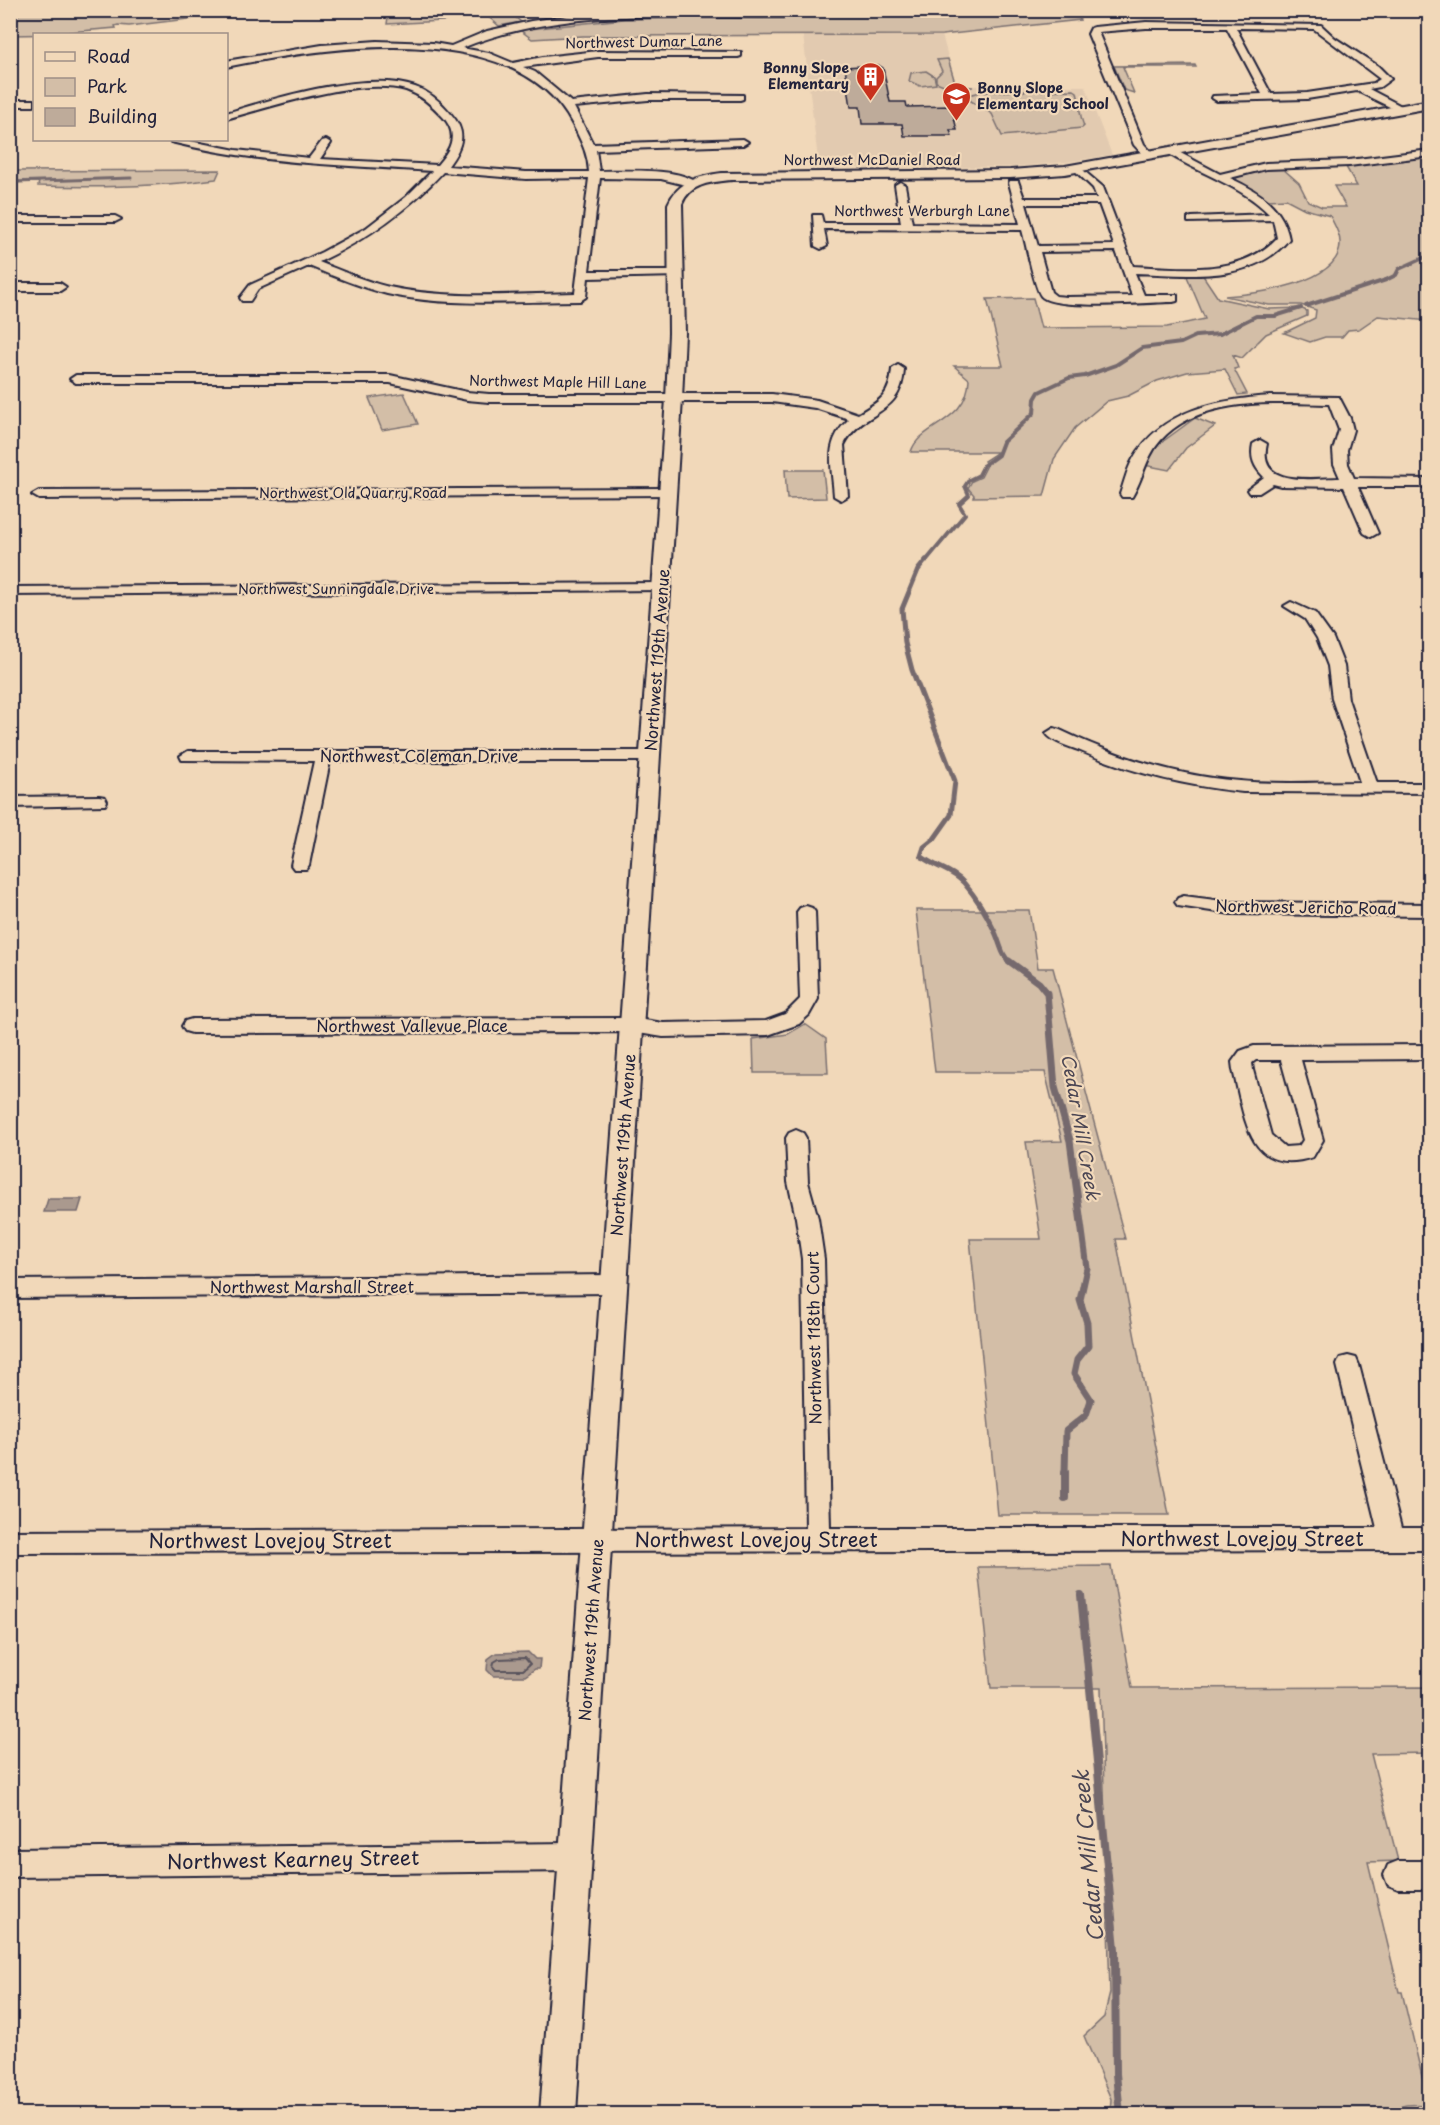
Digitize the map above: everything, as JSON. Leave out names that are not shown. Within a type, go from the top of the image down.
[{"type":"street","points":[[455,47],[479,35],[497,30],[565,20],[637,15],[795,14]]},
{"type":"street","points":[[1150,156],[1139,145],[1096,42],[1094,30],[1146,25],[1306,25],[1321,28],[1332,39],[1380,72],[1386,79],[1384,82],[1359,88],[1307,96],[1217,98]]},
{"type":"street","points":[[1230,25],[1268,98]]},
{"type":"street","points":[[228,63],[360,45],[412,43],[455,47],[516,65],[546,83],[567,105],[585,133],[595,176],[580,297],[435,296],[365,284],[309,261]]},
{"type":"street","name":"Northwest Dumar Lane","points":[[516,65],[577,55],[738,54]]},
{"type":"street","points":[[228,115],[305,96],[368,86],[406,87],[431,99],[456,128],[456,144],[440,168],[411,200],[381,225],[350,243],[254,287],[246,298]]},
{"type":"street","points":[[1359,88],[1402,109]]},
{"type":"street","points":[[567,105],[648,97],[740,97]]},
{"type":"street","points":[[10,103],[33,103]]},
{"type":"street","name":"Northwest McDaniel Road","points":[[180,141],[232,152],[312,162],[440,168],[518,175],[669,175],[694,184],[712,179],[741,176],[1010,174],[1077,168],[1430,104]]},
{"type":"street","points":[[590,147],[743,142]]},
{"type":"street","points":[[312,162],[326,143]]},
{"type":"street","points":[[1129,269],[1210,270],[1252,263],[1272,252],[1283,239],[1283,232],[1275,217],[1260,198],[1197,167],[1173,152]]},
{"type":"street","points":[[1221,177],[1266,166],[1349,163],[1430,153]]},
{"type":"street","points":[[1077,168],[1095,182],[1139,298]]},
{"type":"street","points":[[1014,183],[1046,294],[1053,299],[1173,298]]},
{"type":"street","name":"Northwest 119th Avenue","points":[[558,2115],[674,399],[675,204],[680,193],[694,184]]},
{"type":"street","points":[[900,185],[907,226]]},
{"type":"street","points":[[1019,201],[1103,201]]},
{"type":"street","points":[[1192,220],[1275,217]]},
{"type":"street","points":[[10,219],[115,219]]},
{"type":"street","name":"Northwest Werburgh Lane","points":[[821,246],[818,222],[907,226],[1025,226]]},
{"type":"street","points":[[1032,249],[1121,248]]},
{"type":"street","points":[[583,275],[676,274]]},
{"type":"street","points":[[10,287],[60,287]]},
{"type":"street","points":[[842,496],[837,445],[843,432],[858,418],[880,407],[895,394],[899,382],[898,369]]},
{"type":"street","name":"Northwest Maple Hill Lane","points":[[76,379],[390,379],[459,395],[489,398],[782,399],[817,404],[858,418]]},
{"type":"street","points":[[1127,494],[1136,461],[1158,436],[1192,412],[1219,403],[1246,400],[1334,400],[1345,424],[1340,460],[1371,533]]},
{"type":"street","points":[[1260,444],[1257,453],[1265,472],[1272,478],[1290,483],[1430,483]]},
{"type":"street","points":[[1254,490],[1272,478]]},
{"type":"street","name":"Northwest Old Quarry Road","points":[[39,495],[668,492]]},
{"type":"street","name":"Northwest Sunningdale Drive","points":[[10,591],[662,587]]},
{"type":"street","points":[[1291,606],[1310,616],[1325,638],[1336,666],[1340,699],[1370,788]]},
{"type":"street","points":[[1054,733],[1124,763],[1217,784],[1244,787],[1430,788]]},
{"type":"street","name":"Northwest Coleman Drive","points":[[188,756],[650,756]]},
{"type":"street","points":[[300,865],[323,756]]},
{"type":"street","points":[[10,802],[99,801]]},
{"type":"street","name":"Northwest Jericho Road","points":[[1184,902],[1232,908],[1430,910]]},
{"type":"street","name":"Northwest Vallevue Place","points":[[192,1026],[632,1025],[663,1030],[756,1029],[780,1025],[792,1019],[809,999],[806,912]]},
{"type":"street","points":[[1289,1052],[1313,1140],[1306,1152],[1298,1155],[1275,1152],[1266,1146],[1261,1137],[1242,1062],[1247,1056],[1254,1053],[1289,1052],[1430,1052]]},
{"type":"street","name":"Northwest 118th Court","points":[[796,1138],[798,1182],[807,1218],[813,1259],[818,1541]]},
{"type":"street","name":"Northwest Marshall Street","points":[[10,1289],[614,1284]]},
{"type":"street","points":[[1348,1365],[1392,1539]]},
{"type":"street","name":"Northwest Lovejoy Street","points":[[10,1542],[1430,1539]]},
{"type":"street","name":"Northwest Kearney Street","points":[[10,1863],[575,1857]]},
{"type":"street","points":[[1398,1875],[1430,1875]]},
{"type":"shaded area","name":"Bonny Slope Elementary School","points":[[803,35],[942,35],[956,86],[1085,86],[1112,155],[1013,167],[819,168]]},
{"type":"green space","points":[[21,10],[241,11],[68,33],[11,35],[11,24]]},
{"type":"green space","points":[[411,10],[508,11],[521,22],[499,26],[484,13],[443,21],[387,24],[388,17]]},
{"type":"green space","points":[[800,10],[1076,10],[1080,20],[942,35],[583,36],[532,39],[520,30],[624,19],[801,17]]},
{"type":"green space","points":[[948,59],[956,86],[973,87],[949,87],[936,82],[936,77],[942,71],[937,60]]},
{"type":"green space","points":[[1195,65],[1196,67],[1123,67],[1134,93],[1124,90],[1114,66]]},
{"type":"green space","points":[[926,71],[934,76],[936,84],[920,86],[909,81],[911,73]]},
{"type":"green space","points":[[1074,90],[1078,96],[1084,126],[1082,128],[1002,136],[992,114],[963,96],[981,92]]},
{"type":"green space","points":[[1422,158],[1429,166],[1429,321],[1378,316],[1359,329],[1348,330],[1342,337],[1325,337],[1310,342],[1284,333],[1315,318],[1316,310],[1301,305],[1269,305],[1225,296],[1275,289],[1312,277],[1327,268],[1337,256],[1340,242],[1330,216],[1305,209],[1286,199],[1268,200],[1237,181],[1236,177],[1258,170],[1282,168],[1299,183],[1308,201],[1322,207],[1346,207],[1334,186],[1357,186],[1346,167]]},
{"type":"green space","points":[[220,170],[216,179],[149,185],[60,187],[38,186],[39,182],[11,183],[11,171]]},
{"type":"green space","points":[[1186,274],[1202,274],[1218,298],[1269,309],[1300,308],[1307,311],[1307,316],[1266,334],[1242,358],[1233,355],[1238,368],[1234,369],[1247,394],[1238,395],[1225,369],[1187,372],[1157,381],[1128,396],[1107,401],[1075,428],[1054,459],[1044,496],[973,497],[974,495],[968,488],[972,481],[981,477],[987,465],[984,461],[998,452],[911,452],[923,435],[961,405],[967,394],[969,379],[954,366],[1003,366],[987,299],[1033,298],[1041,328],[1167,327],[1205,319]]},
{"type":"green space","points":[[404,393],[418,424],[382,430],[369,398]]},
{"type":"green space","points":[[1195,418],[1215,426],[1186,448],[1169,470],[1144,465],[1158,445]]},
{"type":"green space","points":[[785,470],[823,470],[826,498],[787,499]]},
{"type":"green space","points":[[916,910],[1029,910],[1038,968],[1053,968],[1125,1239],[1116,1239],[1169,1515],[998,1515],[970,1239],[1041,1239],[1026,1142],[1062,1141],[1045,1072],[935,1072]]},
{"type":"green space","points":[[805,1024],[826,1039],[828,1073],[754,1073],[753,1039],[788,1034]]},
{"type":"green space","points":[[1111,1566],[1132,1688],[1429,1687],[1429,1753],[1371,1754],[1398,1861],[1368,1862],[1429,2106],[1406,2105],[1385,2114],[1110,2114],[1111,2099],[1084,2036],[1104,2017],[1110,1993],[1101,1688],[991,1688],[978,1567]]},
{"type":"water","points":[[48,1199],[82,1199],[78,1212],[44,1212]]},
{"type":"water","points":[[528,1652],[535,1659],[540,1659],[539,1669],[525,1676],[493,1676],[487,1670],[488,1659],[496,1653]]},
{"type":"building","name":"Bonny Slope Elementary","points":[[878,65],[883,68],[890,102],[906,102],[907,107],[951,106],[957,130],[950,130],[952,136],[904,136],[902,124],[862,124],[860,107],[851,107],[845,67]]},
{"type":"waterway","points":[[10,182],[131,178]]},
{"type":"waterway","name":"Cedar Mill Creek","points":[[1306,306],[1386,280],[1396,275],[1399,269],[1430,255]]},
{"type":"waterway","name":"Cedar Mill Creek","points":[[925,562],[965,514],[959,504],[969,495],[965,486],[969,480],[979,475],[984,465],[998,455],[1003,442],[1034,413],[1035,399],[1039,392],[1069,378],[1085,376],[1116,365],[1142,348],[1181,343],[1196,336],[1220,334],[1256,316],[1275,316],[1301,308]]},
{"type":"waterway","name":"Cedar Mill Creek","points":[[926,560],[918,570],[902,609],[905,643],[912,670],[955,781],[951,815],[934,839],[924,847],[921,856],[964,883],[984,912],[1009,961]]},
{"type":"waterway","name":"Cedar Mill Creek","points":[[1009,961],[1039,983],[1047,993],[1055,1087],[1070,1141],[1087,1268],[1080,1300],[1087,1323],[1088,1346],[1077,1360],[1074,1374],[1091,1400],[1086,1415],[1066,1431],[1065,1474]]},
{"type":"waterway","name":"Cedar Mill Creek","points":[[1065,1474],[1065,1498]]},
{"type":"waterway","name":"Cedar Mill Creek","points":[[1081,1595],[1115,1949],[1116,2074],[1120,2114]]},
{"type":"place","name":"Bonny Slope Elementary","points":[[870,102]]},
{"type":"place","name":"Bonny Slope Elementary School","points":[[956,122]]}]
